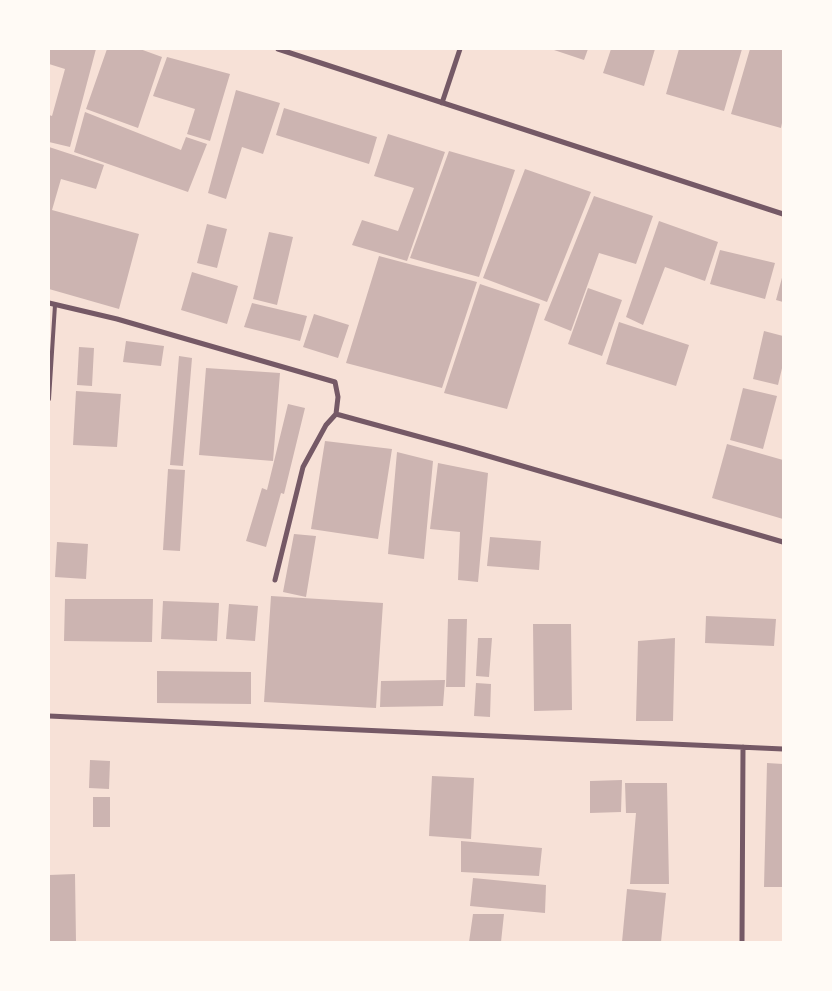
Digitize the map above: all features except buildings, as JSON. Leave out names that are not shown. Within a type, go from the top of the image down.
[{"type":"street","points":[[278,49],[783,214]]},
{"type":"street","points":[[442,102],[460,49]]},
{"type":"street","points":[[52,304],[117,319],[335,382],[338,397],[336,414],[326,425],[303,466],[275,580]]},
{"type":"street","points":[[336,414],[464,449],[783,542]]},
{"type":"street","points":[[49,716],[783,749]]},
{"type":"street","points":[[742,942],[743,747]]},
{"type":"lane","points":[[49,398],[52,304]]}]
